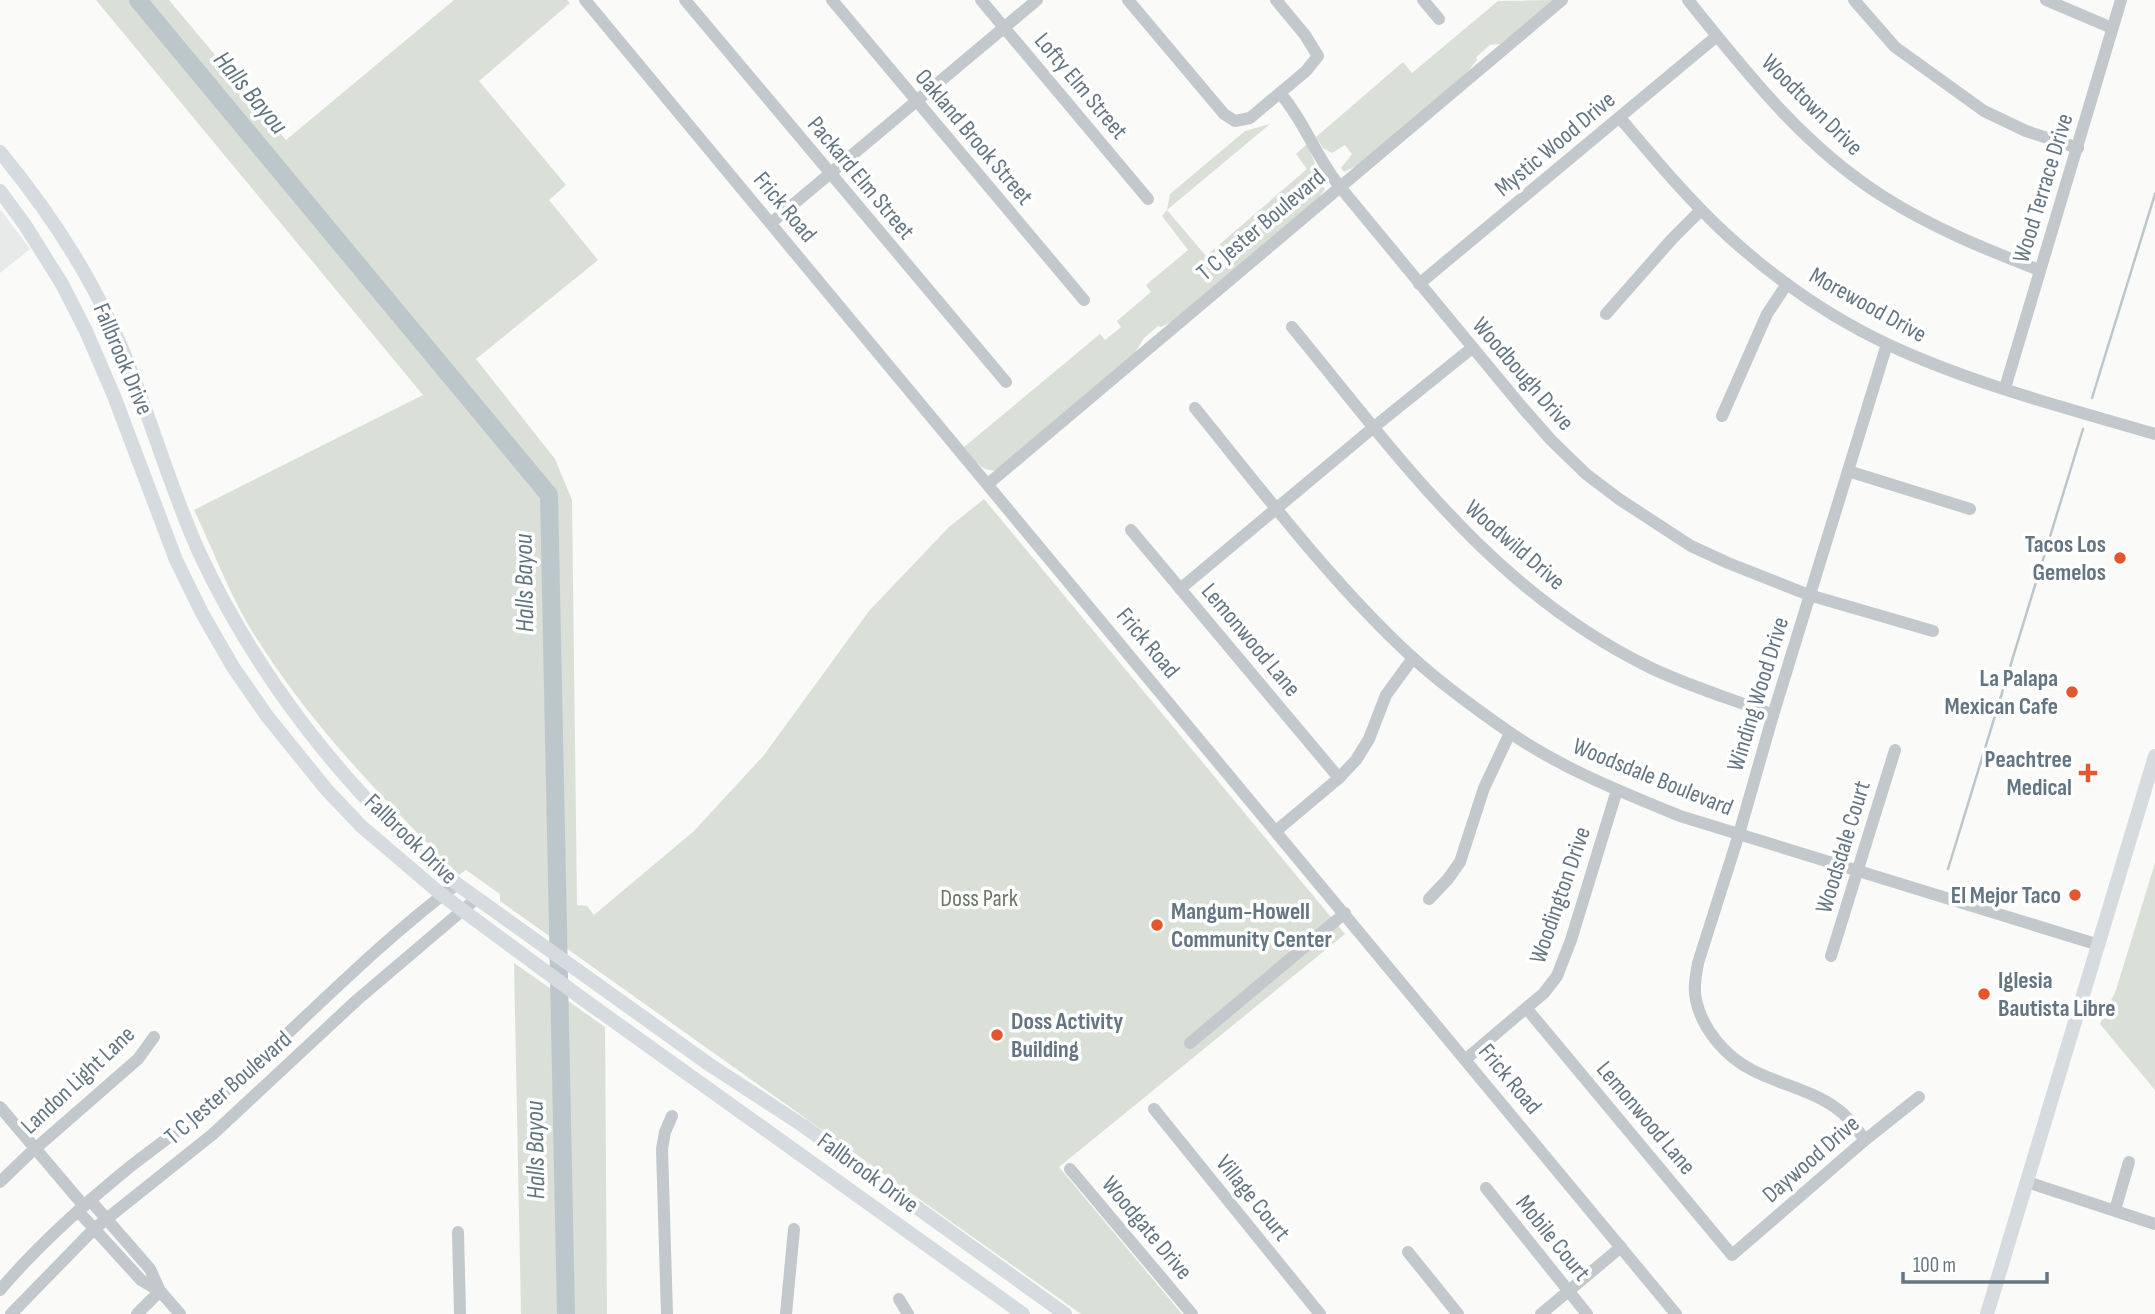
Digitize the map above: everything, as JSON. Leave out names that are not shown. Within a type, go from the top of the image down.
[{"type":"main road","name":"Fallbrook Drive","points":[[0,152],[46,212],[110,321],[198,550],[224,601],[254,654],[301,720],[344,772],[404,837],[457,884],[710,1065],[802,1125],[1065,1314]]},
{"type":"main road","name":"Fallbrook Drive","points":[[0,191],[62,284],[86,331],[114,396],[176,560],[202,613],[233,667],[296,755],[326,789],[382,845],[442,895],[1023,1314]]},
{"type":"main road","points":[[25,225],[46,212]]},
{"type":"main road","points":[[1987,1314],[2154,759]]},
{"type":"main road","points":[[698,1081],[710,1065]]},
{"type":"main road","points":[[872,1206],[886,1186]]},
{"type":"street","name":"Frick Road","points":[[585,0],[1676,1314]]},
{"type":"street","name":"Packard Elm Street","points":[[685,0],[1006,382]]},
{"type":"street","name":"Oakland Brook Street","points":[[832,0],[1084,300]]},
{"type":"street","name":"Lofty Elm Street","points":[[981,0],[1148,199]]},
{"type":"street","points":[[771,223],[1037,0]]},
{"type":"street","points":[[1128,0],[1224,114],[1235,121],[1250,118],[1306,71],[1318,56],[1305,35],[1276,0]]},
{"type":"street","points":[[1423,0],[1439,19]]},
{"type":"street","name":"T C Jester Boulevard","points":[[988,484],[1562,0]]},
{"type":"street","name":"Woodtown Drive","points":[[1688,0],[1793,123],[1854,176],[1923,220],[1968,243],[2039,270]]},
{"type":"street","points":[[1854,0],[1895,47],[1984,111],[2026,131],[2078,148]]},
{"type":"street","points":[[2046,0],[2112,28]]},
{"type":"street","name":"Wood Terrace Drive","points":[[2005,388],[2120,0]]},
{"type":"street","name":"Mystic Wood Drive","points":[[1419,284],[1717,36]]},
{"type":"street","name":"Woodbough Drive","points":[[1280,93],[1303,122],[1326,169],[1340,187],[1472,348],[1551,440],[1586,474],[1691,546],[1728,563],[1810,595],[1933,631]]},
{"type":"street","name":"Morewood Drive","points":[[1620,118],[1701,209],[1748,253],[1787,284],[1831,313],[1887,344],[1925,361],[2155,434]]},
{"type":"street","points":[[1606,314],[1701,209]]},
{"type":"street","points":[[1722,416],[1767,314],[1787,284]]},
{"type":"street","name":"Woodwild Drive","points":[[1292,327],[1422,486],[1470,537],[1522,586],[1586,631],[1650,667],[1773,715]]},
{"type":"street","name":"Winding Wood Drive","points":[[1865,1140],[1847,1117],[1835,1107],[1739,1063],[1724,1049],[1701,1018],[1695,999],[1694,982],[1887,344]]},
{"type":"street","points":[[1180,589],[1472,348]]},
{"type":"street","name":"Woodsdale Boulevard","points":[[1195,408],[1348,593],[1413,658],[1510,733],[1556,760],[1617,790],[1680,816],[2099,945]]},
{"type":"street","points":[[1848,471],[1970,509]]},
{"type":"street","name":"Lemonwood Lane","points":[[1131,530],[1339,778]]},
{"type":"street","points":[[1276,831],[1339,778],[1356,760],[1369,739],[1386,695],[1413,658]]},
{"type":"street","points":[[1429,899],[1460,862],[1484,788],[1510,733]]},
{"type":"street","name":"Woodsdale Court","points":[[1831,956],[1895,750]]},
{"type":"street","name":"Woodington Drive","points":[[1466,1059],[1527,1009],[1557,976],[1617,790]]},
{"type":"street","name":"T C Jester Boulevard","points":[[0,1290],[43,1244],[84,1206],[196,1116],[341,982],[457,884]]},
{"type":"street","name":"T C Jester Boulevard","points":[[11,1314],[106,1218],[213,1134],[357,1000],[477,898]]},
{"type":"street","points":[[1190,1043],[1345,913]]},
{"type":"street","name":"Lemonwood Lane","points":[[1527,1009],[1732,1255]]},
{"type":"street","name":"Landon Light Lane","points":[[0,1182],[138,1059],[154,1037]]},
{"type":"street","name":"Daywood Drive","points":[[1732,1255],[1919,1097]]},
{"type":"street","points":[[0,1107],[84,1206],[94,1229],[141,1280],[160,1291]]},
{"type":"street","name":"Village Court","points":[[1154,1109],[1320,1314]]},
{"type":"street","points":[[667,1314],[662,1149],[672,1116]]},
{"type":"street","points":[[2115,1210],[2129,1162]]},
{"type":"street","name":"Woodgate Drive","points":[[1070,1169],[1192,1314]]},
{"type":"street","points":[[2027,1182],[2155,1224]]},
{"type":"street","name":"Mobile Court","points":[[1486,1188],[1587,1314]]},
{"type":"street","points":[[84,1206],[106,1218],[150,1269],[160,1291],[180,1314]]},
{"type":"street","points":[[786,1314],[794,1229]]},
{"type":"street","points":[[458,1231],[460,1314]]},
{"type":"street","points":[[1541,1314],[1621,1247]]},
{"type":"street","points":[[1408,1252],[1458,1314]]},
{"type":"street","points":[[137,1314],[160,1291]]},
{"type":"street","points":[[899,1299],[908,1314]]},
{"type":"shaded area","points":[[0,209],[30,249],[0,273]]},
{"type":"green space","name":"Doss Park","points":[[96,0],[169,0],[286,140],[454,0],[567,0],[570,3],[479,81],[566,185],[549,200],[598,260],[476,359],[555,459],[572,500],[577,905],[587,906],[594,915],[694,831],[764,755],[869,611],[949,527],[984,499],[1345,934],[1059,1167],[1182,1314],[1081,1314],[500,901],[500,894],[466,870],[459,875],[346,757],[320,726],[271,661],[249,626],[194,510],[423,395]]},
{"type":"green space","points":[[1554,0],[1510,37],[1500,44],[1490,45],[1476,57],[1477,60],[1465,75],[1358,165],[1344,172],[1341,168],[1352,154],[1345,145],[1332,153],[1323,148],[1316,137],[1403,62],[1412,73],[1498,1]]},
{"type":"green space","points":[[1270,124],[1167,210],[1170,194],[1245,131]]},
{"type":"green space","points":[[1307,144],[1315,163],[1312,174],[1325,189],[1318,199],[1177,319],[1158,326],[1144,338],[1135,353],[997,470],[982,467],[964,447],[1100,334],[1105,340],[1121,327],[1117,321],[1151,292],[1146,285],[1188,250],[1162,216],[1167,210],[1206,256],[1307,169],[1296,154]]},
{"type":"green space","points":[[2155,863],[2155,1090],[2100,1024],[2116,990]]},
{"type":"green space","points":[[514,963],[605,1027],[607,1314],[521,1314]]},
{"type":"waterway","name":"Halls Bayou","points":[[138,0],[549,495],[566,1314]]},
{"type":"waterway","points":[[2092,398],[2155,194]]},
{"type":"waterway","points":[[1948,869],[2083,429]]},
{"type":"place","name":"Tacos Los Gemelos","points":[[2120,558]]},
{"type":"place","name":"La Palapa Mexican Cafe","points":[[2072,692]]},
{"type":"place","name":"Peachtree Medical","points":[[2088,773]]},
{"type":"place","name":"El Mejor Taco","points":[[2075,895]]},
{"type":"place","name":"Mangum-Howell Community Center","points":[[1157,925]]},
{"type":"place","name":"Iglesia Bautista Libre","points":[[1984,994]]},
{"type":"place","name":"Doss Activity Building","points":[[997,1035]]}]
